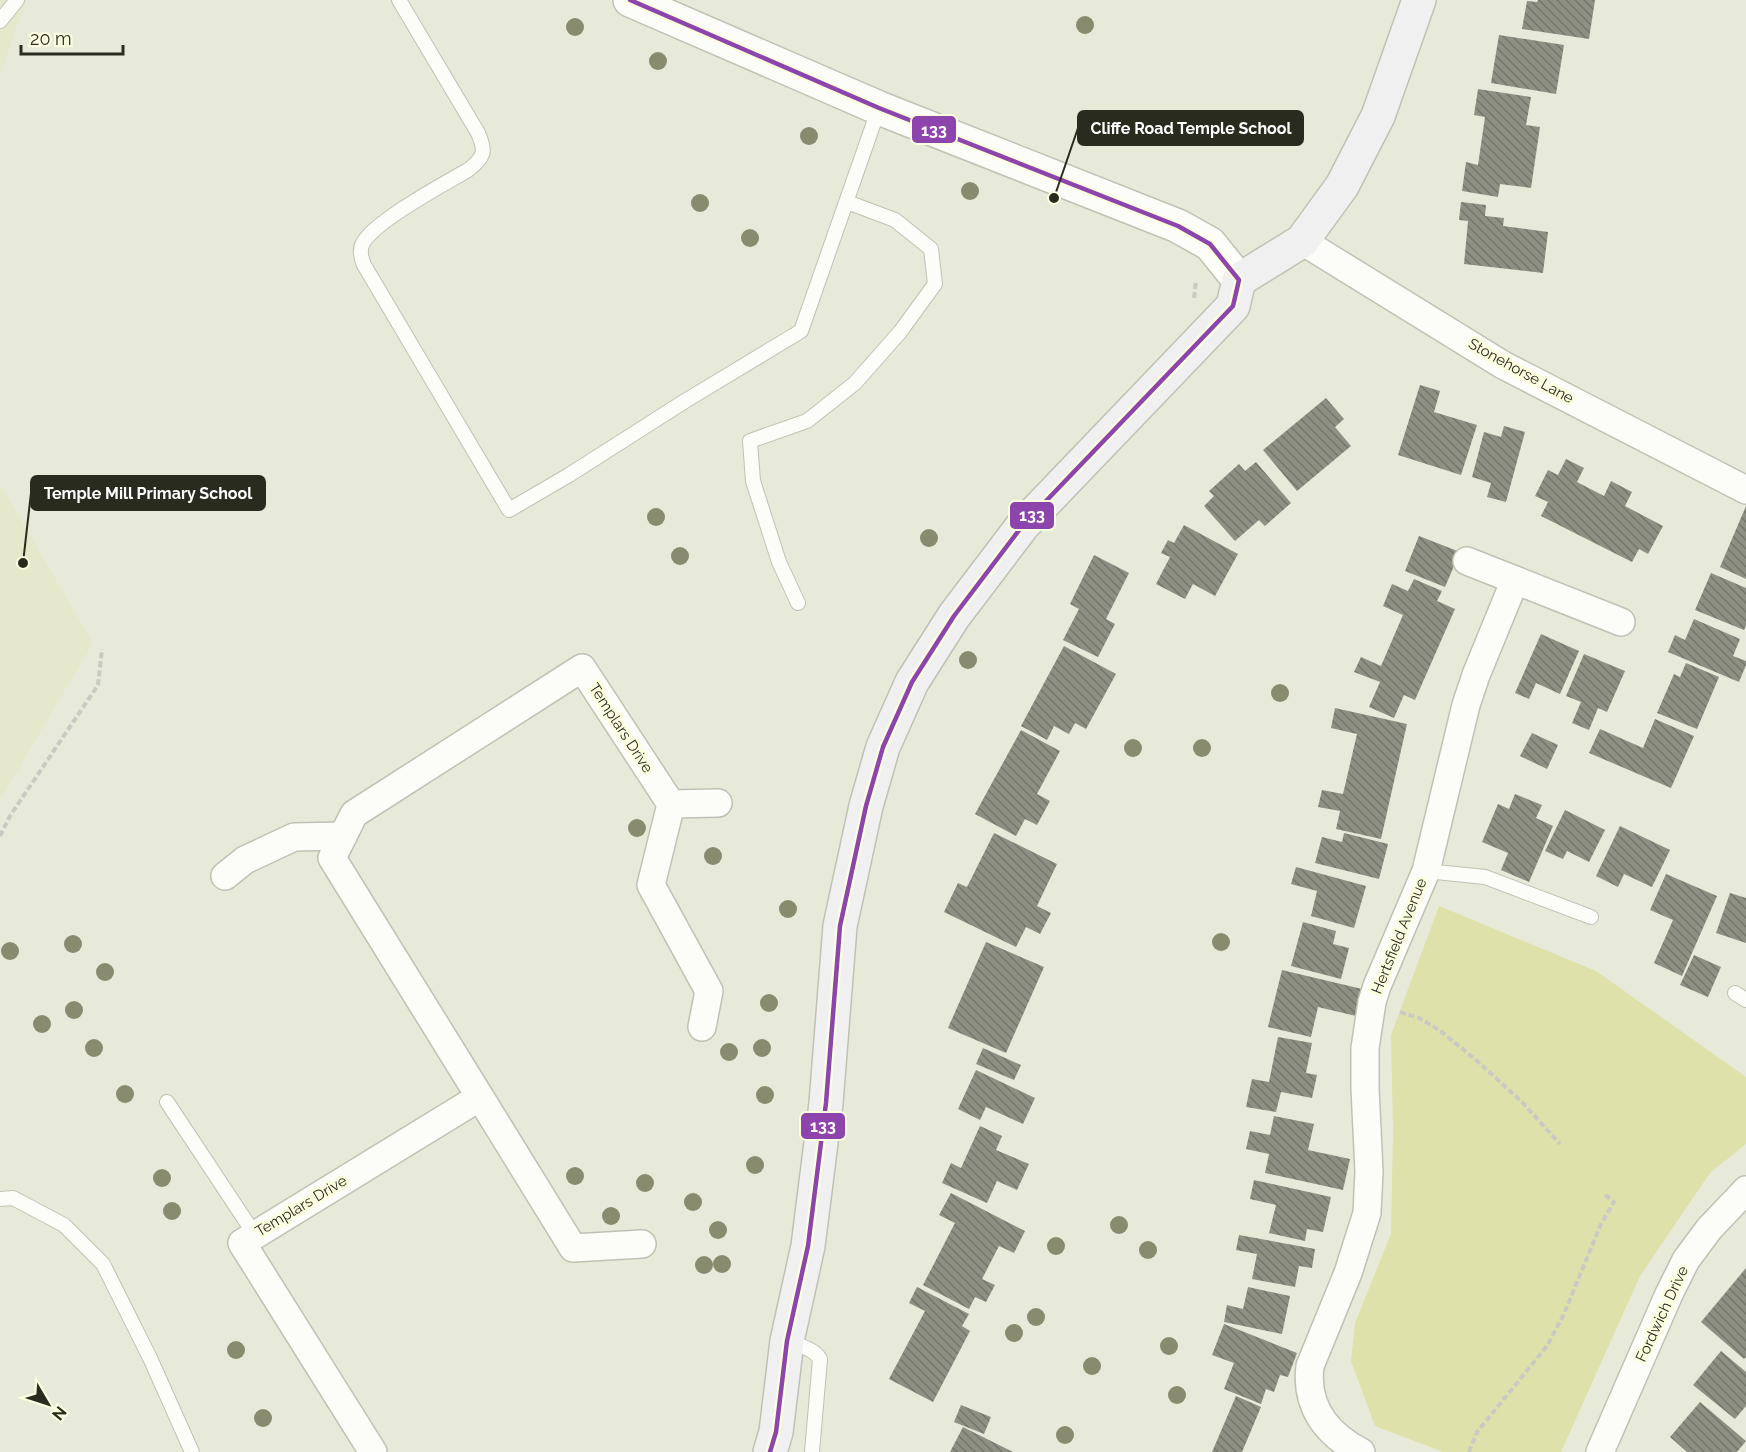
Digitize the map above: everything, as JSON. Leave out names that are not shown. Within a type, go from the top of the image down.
[{"type":"main road","points":[[770,1452],[776,1432],[787,1341],[808,1246],[826,1103],[840,926],[866,806],[883,747],[912,682],[954,616],[1023,525],[1233,306],[1239,280],[1302,241],[1342,186],[1378,116],[1419,0]]},
{"type":"street","points":[[630,0],[879,108],[1178,226],[1210,244],[1239,280]]},
{"type":"street","name":"Stonehorse Lane","points":[[1302,241],[1503,365],[1746,490]]},
{"type":"street","points":[[1467,561],[1621,622]]},
{"type":"street","name":"Hertsfield Avenue","points":[[1360,1452],[1332,1432],[1318,1415],[1311,1395],[1308,1375],[1348,1273],[1367,1213],[1369,1172],[1365,1048],[1372,1002],[1426,871],[1466,705],[1515,580]]},
{"type":"street","name":"Templars Drive","points":[[642,1245],[573,1248],[332,858],[354,814],[582,668],[671,804]]},
{"type":"street","points":[[702,1027],[709,991],[651,885],[671,804],[718,803]]},
{"type":"street","points":[[225,876],[245,860],[294,837],[343,836]]},
{"type":"street","name":"Templars Drive","points":[[373,1452],[242,1243],[480,1097]]},
{"type":"street","name":"Fordwich Drive","points":[[1600,1452],[1686,1260],[1709,1230],[1746,1190]]},
{"type":"lane","points":[[0,21],[17,0]]},
{"type":"lane","points":[[399,0],[478,133],[483,146],[482,156],[478,163],[468,170],[383,222],[362,245],[360,256],[509,510],[801,331],[879,108]]},
{"type":"lane","points":[[798,603],[780,562],[753,481],[750,441],[807,421],[855,383],[900,332],[935,284],[931,249],[896,220],[847,202]]},
{"type":"lane","points":[[1426,871],[1485,877],[1591,917]]},
{"type":"lane","points":[[167,1102],[255,1235]]},
{"type":"lane","points":[[0,1199],[13,1198],[64,1225],[103,1264],[150,1358],[192,1452]]},
{"type":"lane","points":[[787,1341],[813,1351],[819,1355],[820,1359],[812,1452]]},
{"type":"path","points":[[1193,300],[1195,273]]},
{"type":"path","points":[[0,836],[10,816],[98,685],[102,649]]},
{"type":"path","points":[[1372,1002],[1419,1018],[1439,1030],[1475,1059],[1560,1143]]},
{"type":"path","points":[[1469,1452],[1477,1432],[1547,1346],[1563,1316],[1601,1224],[1614,1202],[1604,1194]]},
{"type":"shaded area","points":[[0,0],[26,0],[0,76]]},
{"type":"shaded area","points":[[0,484],[93,643],[0,800]]},
{"type":"green space","points":[[1439,906],[1596,971],[1746,1077],[1746,1144],[1710,1173],[1640,1276],[1561,1452],[1443,1452],[1375,1426],[1351,1361],[1355,1323],[1391,1234],[1393,1130],[1391,1035]]},
{"type":"building","points":[[1538,0],[1595,0],[1589,39],[1522,29],[1527,1],[1537,2]]},
{"type":"building","points":[[1499,35],[1564,45],[1556,94],[1491,83]]},
{"type":"building","points":[[1478,89],[1531,97],[1526,125],[1540,127],[1531,188],[1500,184],[1498,197],[1462,191],[1466,162],[1478,165],[1485,117],[1474,115]]},
{"type":"building","points":[[1461,202],[1486,205],[1485,216],[1504,218],[1503,226],[1548,232],[1543,273],[1464,264],[1468,221],[1459,220]]},
{"type":"building","points":[[1420,385],[1440,391],[1434,412],[1477,425],[1461,475],[1398,455]]},
{"type":"building","points":[[1326,398],[1344,419],[1335,427],[1351,446],[1297,491],[1263,450]]},
{"type":"building","points":[[1504,426],[1525,432],[1506,502],[1487,497],[1491,483],[1472,477],[1484,432],[1501,437]]},
{"type":"building","points":[[1566,459],[1584,468],[1577,482],[1604,496],[1611,481],[1632,492],[1625,506],[1663,526],[1648,554],[1639,549],[1632,562],[1541,516],[1548,502],[1535,496],[1548,470],[1558,475]]},
{"type":"building","points":[[1256,462],[1291,503],[1265,526],[1259,520],[1235,541],[1204,506],[1214,496],[1209,491],[1239,464],[1245,471]]},
{"type":"building","points":[[1746,506],[1746,579],[1720,567]]},
{"type":"building","points":[[1184,525],[1238,554],[1215,596],[1193,584],[1185,599],[1156,584],[1170,557],[1161,553],[1168,540],[1174,543]]},
{"type":"building","points":[[1419,536],[1460,552],[1445,587],[1405,571]]},
{"type":"building","points":[[1094,555],[1129,573],[1106,619],[1115,624],[1098,657],[1063,640],[1079,609],[1070,604]]},
{"type":"building","points":[[1711,573],[1746,588],[1746,626],[1744,630],[1695,610]]},
{"type":"building","points":[[1414,579],[1442,591],[1437,601],[1455,609],[1415,700],[1404,695],[1394,718],[1369,707],[1380,682],[1354,672],[1361,657],[1381,666],[1403,615],[1383,606],[1392,584],[1408,591]]},
{"type":"building","points":[[1694,619],[1740,639],[1733,656],[1746,661],[1746,665],[1739,682],[1668,652],[1675,635],[1685,640]]},
{"type":"building","points":[[1541,634],[1579,651],[1560,694],[1536,683],[1529,699],[1515,693]]},
{"type":"building","points":[[1064,646],[1116,674],[1086,729],[1075,723],[1069,734],[1054,726],[1047,740],[1021,726]]},
{"type":"building","points":[[1584,654],[1625,671],[1607,712],[1598,708],[1589,730],[1572,723],[1581,702],[1566,696]]},
{"type":"building","points":[[1686,663],[1719,677],[1697,729],[1657,713],[1674,674],[1680,677]]},
{"type":"building","points":[[1335,708],[1407,724],[1381,839],[1336,829],[1340,811],[1318,807],[1322,790],[1343,794],[1357,734],[1331,728]]},
{"type":"building","points":[[1655,719],[1694,736],[1671,788],[1589,753],[1600,729],[1643,748]]},
{"type":"building","points":[[1021,730],[1060,751],[1037,794],[1050,801],[1037,825],[1025,819],[1016,836],[975,814]]},
{"type":"building","points":[[1532,733],[1558,745],[1547,769],[1520,756]]},
{"type":"building","points":[[1515,794],[1542,805],[1536,818],[1553,826],[1529,882],[1501,870],[1508,853],[1482,842],[1498,804],[1509,809]]},
{"type":"building","points":[[1565,810],[1605,830],[1589,862],[1567,851],[1563,859],[1545,851]]},
{"type":"building","points":[[1620,826],[1670,850],[1652,887],[1624,874],[1618,887],[1596,876]]},
{"type":"building","points":[[994,833],[1057,864],[1037,906],[1051,913],[1040,934],[1026,927],[1016,947],[944,912],[958,883],[967,887]]},
{"type":"building","points":[[1344,833],[1388,844],[1379,879],[1315,863],[1322,837],[1342,842]]},
{"type":"building","points":[[1296,867],[1366,886],[1354,928],[1311,916],[1317,891],[1291,884]]},
{"type":"building","points":[[1666,874],[1717,896],[1682,976],[1654,963],[1673,920],[1650,910]]},
{"type":"building","points":[[1730,893],[1746,898],[1746,943],[1716,933]]},
{"type":"building","points":[[1303,922],[1336,931],[1333,944],[1349,948],[1341,979],[1291,966]]},
{"type":"building","points":[[986,942],[1044,967],[1006,1053],[948,1028]]},
{"type":"building","points":[[1694,955],[1721,967],[1708,997],[1680,985]]},
{"type":"building","points":[[1282,970],[1362,989],[1356,1016],[1318,1007],[1311,1037],[1268,1027]]},
{"type":"building","points":[[1278,1037],[1312,1043],[1306,1073],[1317,1075],[1312,1098],[1281,1092],[1276,1112],[1246,1107],[1252,1079],[1269,1082]]},
{"type":"building","points":[[983,1048],[1021,1065],[1014,1080],[976,1064]]},
{"type":"building","points":[[976,1070],[1035,1098],[1023,1124],[986,1107],[980,1120],[958,1109]]},
{"type":"building","points":[[1274,1116],[1314,1124],[1308,1150],[1350,1159],[1343,1190],[1265,1173],[1269,1154],[1246,1149],[1250,1131],[1270,1135]]},
{"type":"building","points":[[980,1126],[1002,1136],[996,1150],[1029,1164],[1017,1190],[997,1181],[987,1203],[942,1183],[951,1163],[961,1168]]},
{"type":"building","points":[[1254,1180],[1331,1197],[1323,1232],[1307,1229],[1305,1241],[1269,1233],[1276,1205],[1250,1199]]},
{"type":"building","points":[[951,1193],[1025,1231],[1014,1253],[999,1246],[982,1279],[995,1285],[986,1302],[975,1297],[969,1309],[923,1285],[955,1223],[939,1215]]},
{"type":"building","points":[[1239,1235],[1315,1249],[1312,1268],[1299,1266],[1295,1287],[1252,1279],[1257,1254],[1236,1250]]},
{"type":"building","points":[[1746,1268],[1746,1357],[1744,1359],[1701,1322]]},
{"type":"building","points":[[917,1287],[969,1314],[962,1326],[970,1331],[933,1402],[889,1379],[925,1311],[909,1303]]},
{"type":"building","points":[[1248,1287],[1290,1296],[1282,1334],[1224,1322],[1227,1305],[1243,1309]]},
{"type":"building","points":[[1224,1324],[1297,1353],[1288,1377],[1280,1375],[1274,1392],[1266,1389],[1261,1404],[1224,1389],[1234,1363],[1212,1355]]},
{"type":"building","points":[[1721,1351],[1746,1372],[1746,1406],[1735,1419],[1693,1385]]},
{"type":"building","points":[[1236,1396],[1261,1407],[1242,1452],[1212,1452]]},
{"type":"building","points":[[1700,1402],[1746,1441],[1737,1452],[1687,1452],[1670,1437]]},
{"type":"building","points":[[961,1405],[991,1417],[984,1434],[954,1422]]},
{"type":"building","points":[[963,1427],[1013,1452],[950,1452]]},
{"type":"transit line","name":"133","points":[[630,0],[879,108],[1178,226],[1210,244],[1239,280],[1233,306],[1023,525],[954,616],[912,682],[883,747],[866,806],[840,926],[826,1103],[808,1246],[787,1341],[776,1432],[770,1452]]},
{"type":"place","name":"Cliffe Road Temple School","points":[[1054,198]]},
{"type":"place","name":"Temple Mill Primary School","points":[[23,563]]}]
